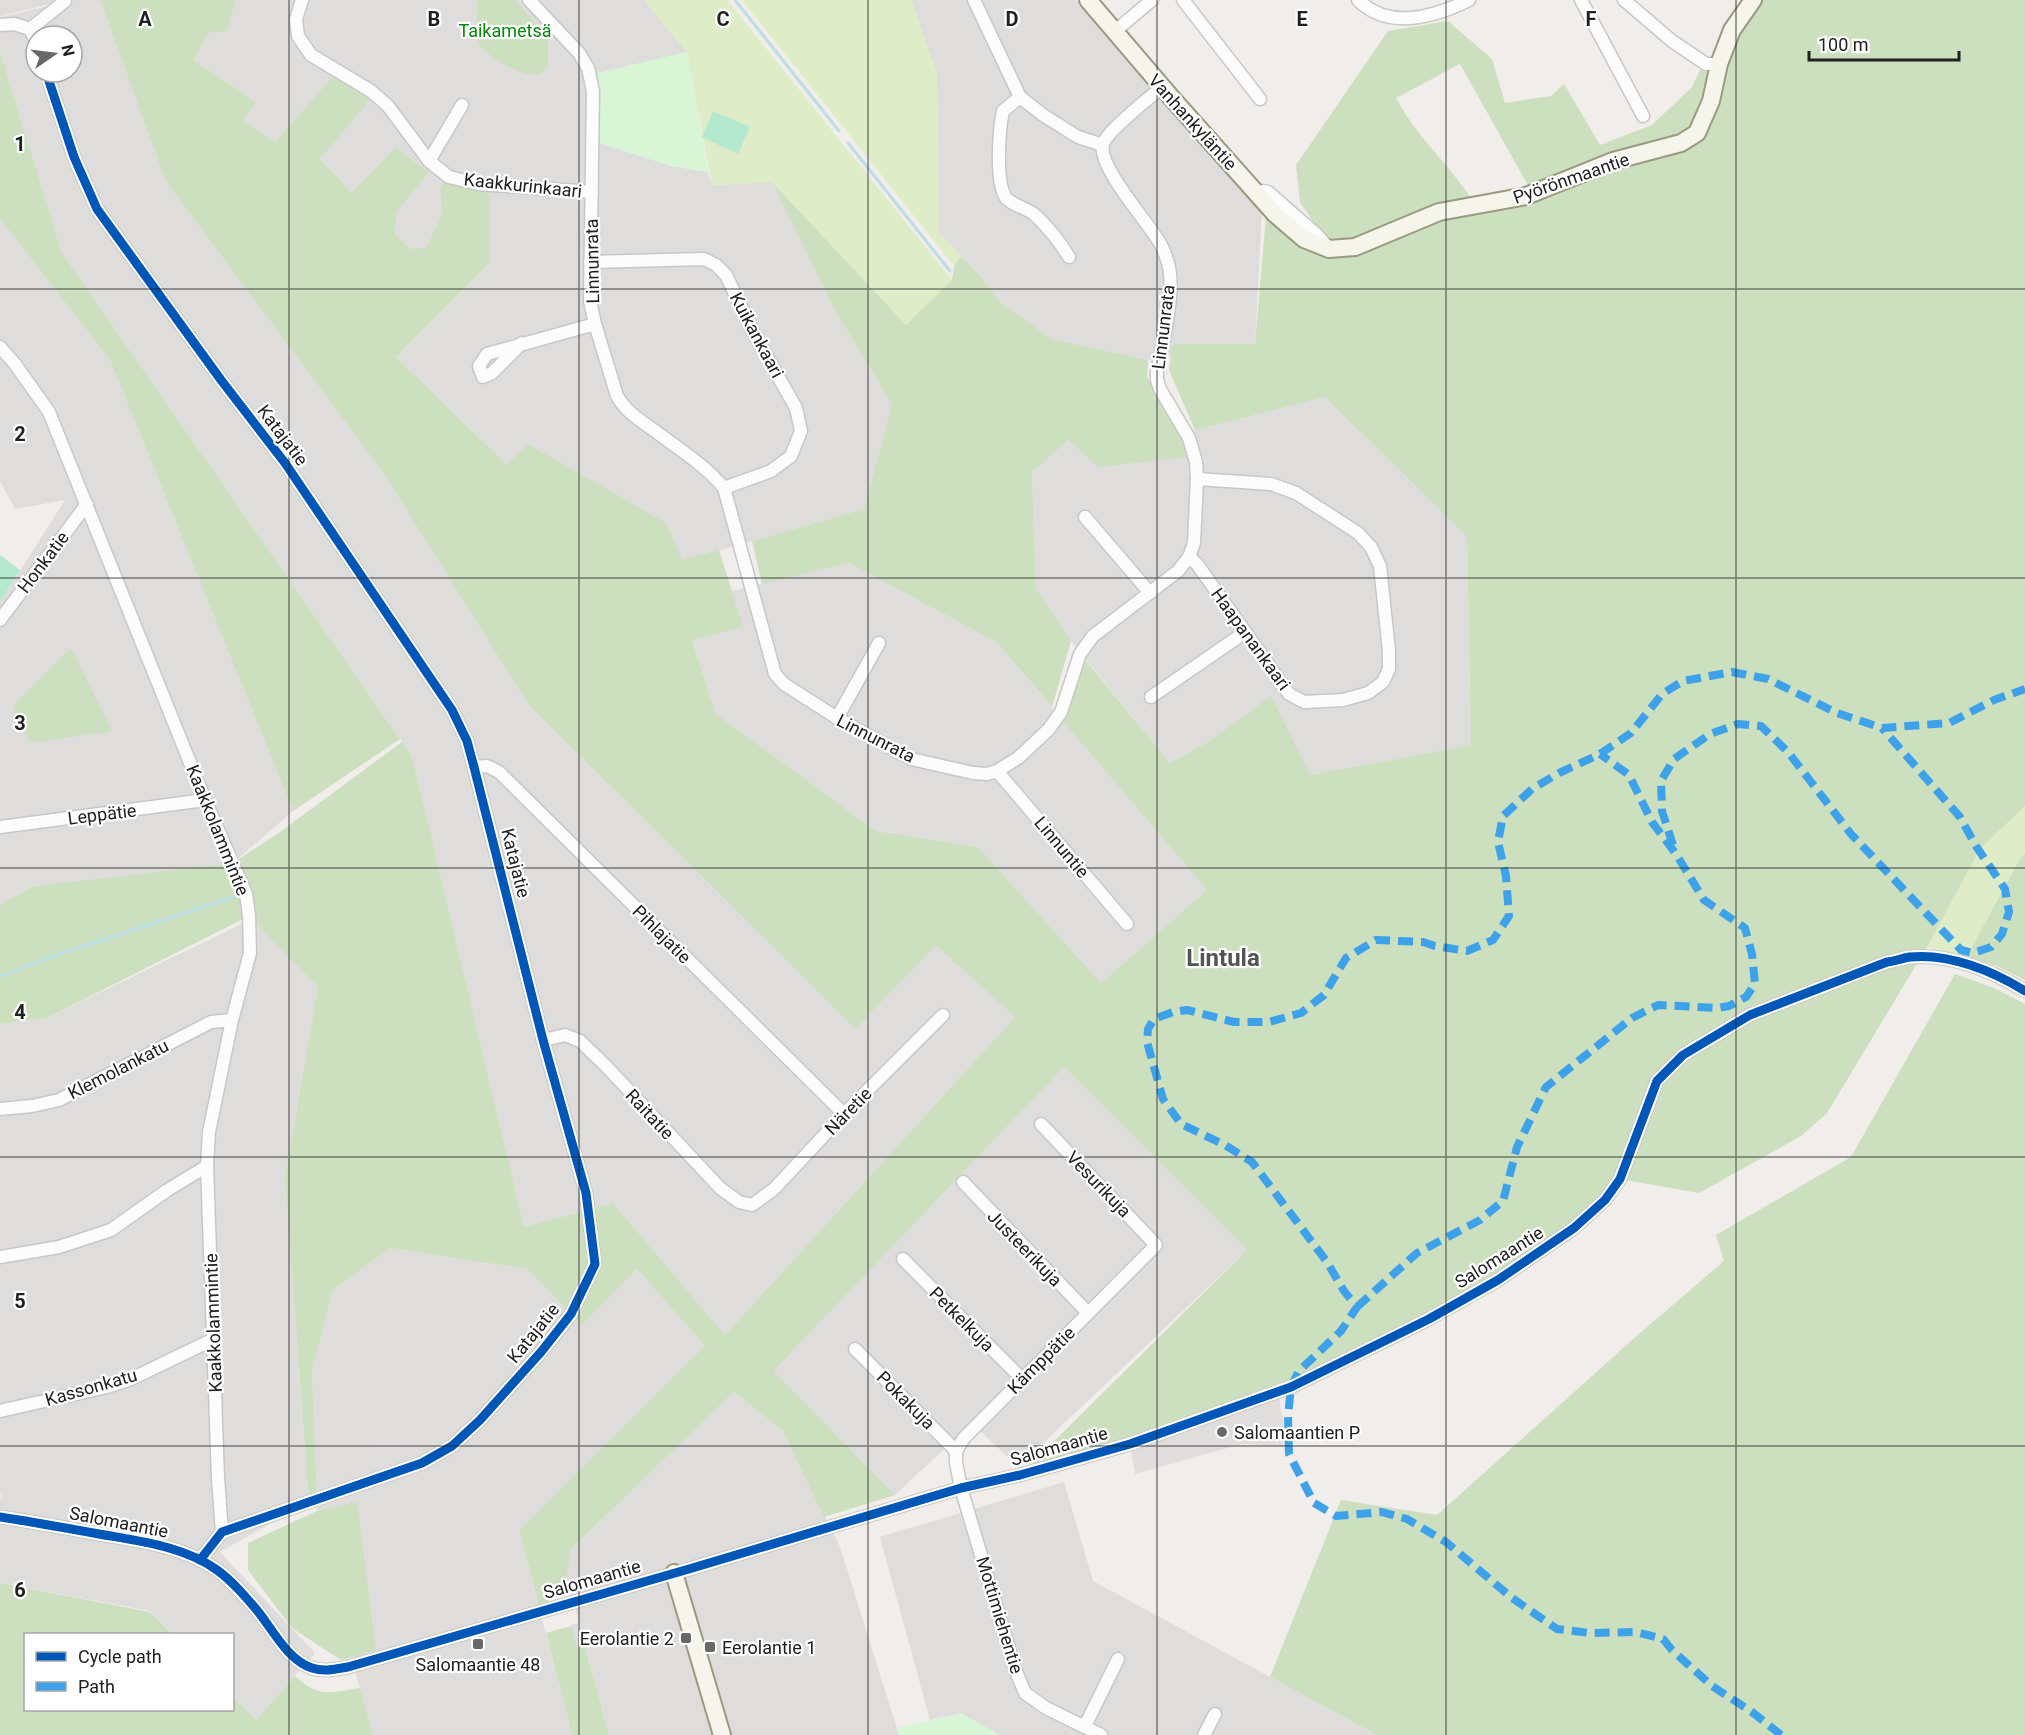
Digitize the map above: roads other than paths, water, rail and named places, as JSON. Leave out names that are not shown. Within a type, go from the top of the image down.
[{"type":"street","name":"Kaakkurinkaari","points":[[302,0],[296,19],[298,36],[311,55],[371,91],[388,106],[429,161],[449,177],[479,184],[592,192]]},
{"type":"street","name":"Linnunrata","points":[[529,0],[579,53],[588,68],[593,91],[590,301],[595,324],[621,403],[636,418],[711,472],[724,488],[776,674],[784,684],[837,718],[911,759],[973,773],[987,774],[997,771]]},
{"type":"street","points":[[974,0],[1020,97],[1078,138],[1103,144],[1112,132],[1162,87]]},
{"type":"street","name":"Vanhankyläntie","points":[[1088,0],[1275,214],[1304,239]]},
{"type":"street","points":[[1114,32],[1152,0]]},
{"type":"street","points":[[1183,0],[1260,99]]},
{"type":"street","points":[[1358,0],[1366,8],[1386,18],[1407,19],[1444,12],[1469,0]]},
{"type":"street","points":[[1581,0],[1643,116]]},
{"type":"street","points":[[1624,0],[1680,46],[1706,64],[1719,64]]},
{"type":"street","name":"Pyörönmaantie","points":[[1304,239],[1329,249],[1355,247],[1438,212],[1526,196],[1613,161],[1681,143],[1696,133],[1711,101],[1719,64],[1732,30],[1753,0]]},
{"type":"street","points":[[43,24],[65,1]]},
{"type":"street","points":[[0,25],[14,24],[24,30]]},
{"type":"street","name":"Katajatie","points":[[50,84],[74,157],[97,208],[221,380],[285,463],[452,710],[467,741],[543,1040],[586,1193],[591,1220],[595,1264],[571,1314],[541,1352],[480,1420],[453,1446],[422,1463],[222,1532]]},
{"type":"street","points":[[1020,97],[1003,111],[999,134],[1001,184],[1007,199],[1033,213],[1062,245],[1069,257]]},
{"type":"street","points":[[429,161],[462,105]]},
{"type":"street","name":"Linnunrata","points":[[1103,144],[1104,159],[1108,167],[1162,246],[1169,265],[1171,285],[1157,380],[1189,438],[1196,462],[1194,543],[1189,557]]},
{"type":"street","points":[[1258,195],[1263,191],[1268,192],[1317,235],[1329,249]]},
{"type":"street","name":"Kuikankaari","points":[[590,262],[704,259],[716,265],[726,275],[752,330],[796,408],[801,430],[791,456],[771,471],[724,488]]},
{"type":"street","points":[[522,343],[595,324]]},
{"type":"street","name":"Kaakkolammintie","points":[[0,347],[49,412],[205,800],[246,894],[250,953],[232,1020],[209,1132],[207,1166],[212,1340],[222,1532]]},
{"type":"street","name":"Haapanankaari","points":[[1189,557],[1197,564],[1289,694],[1304,702],[1343,700],[1368,693],[1383,682],[1389,669],[1386,614],[1380,566],[1371,547],[1358,533],[1296,493],[1271,484],[1197,479]]},
{"type":"street","name":"Honkatie","points":[[0,620],[87,504]]},
{"type":"street","points":[[1085,517],[1149,593]]},
{"type":"street","points":[[997,771],[1018,758],[1055,721],[1061,712],[1080,654],[1093,636],[1178,571],[1189,557]]},
{"type":"street","points":[[1151,697],[1244,633]]},
{"type":"street","points":[[837,718],[879,643]]},
{"type":"street","name":"Pihlajatie","points":[[474,767],[488,766],[499,772],[844,1114]]},
{"type":"street","name":"Linnuntie","points":[[997,771],[1127,924]]},
{"type":"street","name":"Leppätie","points":[[0,827],[205,800]]},
{"type":"street","name":"Salomaantie","points":[[0,1516],[157,1545],[200,1560],[216,1569],[231,1582],[283,1645],[301,1663],[313,1668],[330,1670],[674,1573],[961,1488],[1020,1475],[1130,1444],[1285,1389],[1429,1319],[1498,1280],[1574,1228],[1605,1200],[1620,1179],[1657,1081],[1683,1056],[1750,1015],[1887,962],[1911,957],[1939,958],[1980,968],[2025,991]]},
{"type":"street","name":"Näretie","points":[[752,1205],[774,1190],[844,1114],[943,1015]]},
{"type":"street","name":"Klemolankatu","points":[[0,1109],[32,1106],[59,1100],[211,1022],[232,1020]]},
{"type":"street","name":"Raitatie","points":[[543,1040],[565,1035],[580,1041],[720,1188],[739,1202],[752,1205]]},
{"type":"street","name":"Vesurikuja","points":[[1041,1124],[1156,1245]]},
{"type":"street","points":[[0,1257],[59,1247],[111,1230],[166,1191],[207,1166]]},
{"type":"street","name":"Justeerikuja","points":[[963,1182],[1088,1313]]},
{"type":"street","name":"Kämppätie","points":[[956,1451],[964,1438],[1156,1245]]},
{"type":"street","name":"Petkelkuja","points":[[903,1259],[1022,1379]]},
{"type":"street","name":"Kassonkatu","points":[[0,1410],[115,1384],[212,1340]]},
{"type":"street","name":"Pokakuja","points":[[855,1349],[956,1451]]},
{"type":"street","points":[[956,1451],[961,1488]]},
{"type":"street","name":"Mottimiehentie","points":[[961,1488],[1025,1693],[1046,1708],[1101,1735]]},
{"type":"street","points":[[200,1560],[222,1532]]},
{"type":"street","points":[[674,1573],[722,1735]]},
{"type":"street","points":[[1085,1726],[1118,1659]]},
{"type":"street","points":[[1204,1735],[1215,1714]]},
{"type":"waterway","points":[[735,0],[839,131]]},
{"type":"waterway","points":[[848,143],[950,271]]},
{"type":"waterway","points":[[0,976],[237,896]]},
{"type":"place","name":"Salomaantien P","points":[[1222,1432]]},
{"type":"place","name":"Eerolantie 2","points":[[686,1638]]},
{"type":"place","name":"Salomaantie 48","points":[[478,1644]]},
{"type":"place","name":"Eerolantie 1","points":[[710,1647]]},
{"type":"district","name":"Lintula","points":[[1223,958]]},
{"type":"park label","name":"Taikametsä","points":[[505,30]]}]
